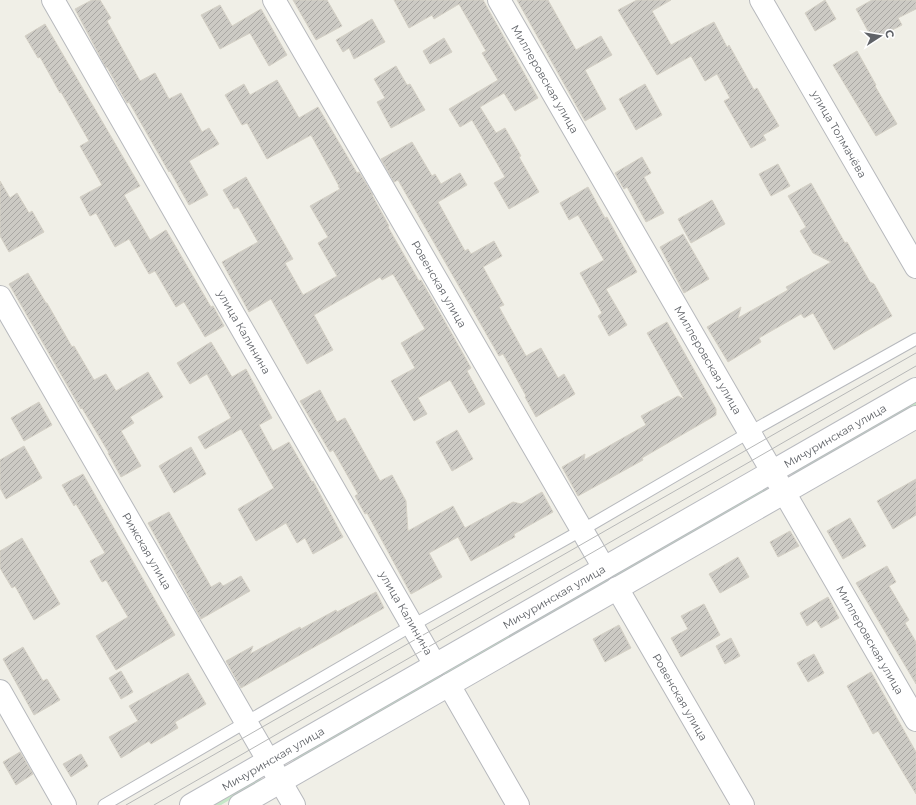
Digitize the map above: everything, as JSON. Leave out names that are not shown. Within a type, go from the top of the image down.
[{"type":"street","name":"улица Калинина","points":[[53,0],[436,665]]},
{"type":"street","name":"Ровенская улица","points":[[274,0],[604,568]]},
{"type":"street","name":"Миллеровская улица","points":[[499,0],[916,720]]},
{"type":"street","name":"улица Толмачёва","points":[[761,0],[916,267]]},
{"type":"street","name":"Рижская улица","points":[[0,297],[294,805]]},
{"type":"street","name":"Мичуринская улица","points":[[192,805],[916,389]]},
{"type":"street","points":[[240,805],[916,418]]},
{"type":"street","name":"Ровенская улица","points":[[618,588],[743,805]]},
{"type":"street","points":[[449,686],[518,805]]},
{"type":"street","points":[[0,691],[65,805]]},
{"type":"lane","points":[[104,805],[413,625],[582,530],[750,432],[916,339]]},
{"type":"green space","points":[[916,401],[916,406],[794,476],[791,472]]},
{"type":"green space","points":[[766,486],[768,490],[294,762],[292,758]]},
{"type":"green space","points":[[260,777],[262,781],[221,805],[211,805]]},
{"type":"building","points":[[92,0],[100,0],[111,18],[107,21],[140,81],[155,73],[169,99],[181,93],[202,132],[209,128],[219,144],[189,161],[208,195],[189,205],[129,102],[127,103],[107,67],[106,68],[75,9]]},
{"type":"building","points":[[293,0],[327,0],[342,26],[316,40]]},
{"type":"building","points":[[394,0],[483,0],[538,98],[515,111],[504,93],[480,107],[496,133],[505,128],[521,156],[519,157],[539,192],[509,209],[494,183],[505,177],[472,120],[460,127],[449,109],[498,80],[482,53],[486,51],[459,4],[434,19],[432,15],[409,28]]},
{"type":"building","points":[[517,0],[548,0],[576,50],[601,36],[612,55],[585,70],[606,109],[585,121]]},
{"type":"building","points":[[637,0],[671,0],[652,11],[671,45],[714,22],[727,47],[729,45],[754,90],[757,88],[779,126],[763,135],[766,140],[751,148],[724,101],[730,98],[717,74],[705,81],[691,56],[657,75],[618,10]]},
{"type":"building","points":[[825,0],[836,19],[815,31],[805,13]]},
{"type":"building","points":[[872,0],[916,0],[916,9],[898,18],[902,25],[873,40],[856,9]]},
{"type":"building","points":[[220,5],[232,26],[261,9],[287,55],[269,66],[250,33],[220,49],[201,15]]},
{"type":"building","points":[[372,19],[385,42],[354,59],[349,48],[343,52],[336,40]]},
{"type":"building","points":[[45,24],[140,186],[124,195],[150,240],[166,230],[211,307],[213,306],[224,326],[205,337],[184,302],[176,307],[155,271],[149,274],[129,239],[115,247],[96,213],[90,216],[80,197],[102,185],[80,146],[89,141],[40,57],[38,58],[25,36]]},
{"type":"building","points":[[444,38],[452,52],[430,64],[423,51]]},
{"type":"building","points":[[857,51],[897,124],[876,136],[833,65]]},
{"type":"building","points":[[396,66],[407,85],[410,84],[425,110],[391,128],[377,102],[385,98],[374,79]]},
{"type":"building","points":[[277,80],[299,118],[318,107],[357,173],[359,172],[373,195],[389,226],[388,227],[419,281],[421,280],[471,368],[467,371],[485,404],[469,413],[450,380],[418,398],[427,414],[414,421],[391,381],[415,368],[401,343],[425,329],[393,274],[382,280],[380,277],[314,315],[333,350],[307,364],[271,299],[249,312],[222,262],[258,242],[238,207],[234,209],[223,190],[246,177],[293,259],[285,263],[303,295],[337,276],[318,243],[328,237],[310,206],[340,189],[311,135],[267,159],[247,123],[242,125],[225,95],[244,84],[250,95]]},
{"type":"building","points":[[645,84],[662,115],[636,130],[619,99]]},
{"type":"building","points":[[412,142],[432,176],[435,174],[441,184],[460,173],[467,185],[438,202],[465,251],[468,249],[471,254],[494,241],[502,256],[483,267],[504,305],[499,307],[526,356],[541,348],[558,378],[564,374],[575,394],[536,417],[503,354],[499,356],[398,180],[394,182],[381,159]]},
{"type":"building","points":[[642,157],[651,173],[644,177],[664,213],[646,222],[627,187],[624,189],[615,173]]},
{"type":"building","points":[[778,164],[790,186],[771,196],[759,174]]},
{"type":"building","points":[[0,181],[10,198],[17,193],[29,213],[32,211],[44,232],[9,252],[0,236]]},
{"type":"building","points":[[811,183],[845,243],[847,242],[870,282],[874,284],[892,316],[834,350],[813,313],[804,318],[801,314],[759,338],[761,342],[728,362],[707,327],[741,307],[738,318],[788,290],[786,287],[831,262],[813,253],[800,231],[806,227],[788,196]]},
{"type":"building","points":[[588,187],[605,218],[607,217],[637,272],[606,289],[627,325],[609,336],[598,316],[602,313],[580,273],[604,260],[578,215],[569,220],[560,203]]},
{"type":"building","points":[[712,200],[725,224],[691,243],[678,219]]},
{"type":"building","points":[[683,234],[709,279],[684,293],[660,247]]},
{"type":"building","points":[[28,273],[72,347],[74,346],[94,380],[106,374],[116,391],[148,372],[163,397],[130,417],[134,423],[121,431],[141,466],[121,477],[109,453],[82,408],[81,409],[9,284]]},
{"type":"building","points":[[667,322],[716,409],[716,415],[642,458],[643,460],[578,496],[562,467],[585,454],[584,460],[646,425],[641,416],[678,396],[684,399],[647,333]]},
{"type":"building","points":[[211,342],[232,377],[246,369],[272,418],[259,425],[273,451],[289,442],[312,482],[313,481],[343,537],[313,554],[305,538],[297,543],[286,523],[256,541],[238,509],[274,488],[241,429],[205,449],[198,437],[231,418],[207,374],[190,384],[177,363]]},
{"type":"building","points":[[320,390],[337,422],[345,418],[380,481],[392,475],[406,501],[408,531],[453,506],[465,528],[513,502],[521,504],[542,492],[553,512],[514,534],[515,537],[471,561],[458,537],[429,553],[442,577],[411,594],[367,513],[365,514],[355,496],[358,494],[333,450],[330,452],[300,401]]},
{"type":"building","points":[[39,402],[52,425],[24,441],[11,418]]},
{"type":"building","points":[[457,430],[473,459],[452,471],[436,442]]},
{"type":"building","points":[[24,446],[42,478],[6,499],[0,488],[0,460]]},
{"type":"building","points":[[191,447],[206,474],[174,493],[159,466]]},
{"type":"building","points":[[83,474],[175,635],[116,670],[96,636],[128,617],[106,580],[102,582],[90,561],[105,553],[76,504],[74,506],[62,485]]},
{"type":"building","points":[[916,479],[916,515],[893,529],[877,501]]},
{"type":"building","points":[[169,512],[211,587],[220,582],[223,586],[241,576],[250,591],[201,619],[148,523]]},
{"type":"building","points":[[850,518],[866,546],[843,559],[827,531]]},
{"type":"building","points":[[790,531],[799,546],[778,557],[770,542]]},
{"type":"building","points":[[22,538],[60,604],[34,620],[15,586],[12,588],[0,568],[0,551]]},
{"type":"building","points":[[738,557],[749,577],[720,593],[709,574]]},
{"type":"building","points":[[887,566],[896,582],[889,586],[909,620],[905,623],[916,642],[916,684],[856,583]]},
{"type":"building","points":[[376,592],[384,608],[241,688],[226,661],[253,646],[250,654],[300,627],[301,629],[336,610],[337,612]]},
{"type":"building","points":[[828,597],[839,618],[821,628],[816,620],[807,626],[800,613]]},
{"type":"building","points":[[704,604],[720,635],[681,657],[671,638],[688,629],[681,616]]},
{"type":"building","points":[[619,625],[631,648],[605,662],[593,639]]},
{"type":"building","points":[[731,638],[740,656],[725,664],[716,646]]},
{"type":"building","points":[[23,647],[43,681],[47,679],[60,700],[34,715],[3,659]]},
{"type":"building","points":[[814,654],[824,673],[808,682],[797,663]]},
{"type":"building","points":[[121,671],[133,692],[121,699],[109,678]]},
{"type":"building","points":[[871,672],[916,752],[916,794],[878,731],[873,734],[847,686]]},
{"type":"building","points":[[188,673],[206,704],[175,722],[178,728],[151,744],[149,741],[121,758],[109,737],[138,721],[129,706]]},
{"type":"building","points":[[20,752],[33,774],[16,785],[3,762]]},
{"type":"building","points":[[81,754],[88,766],[71,777],[63,764]]},
{"type":"tram line","points":[[126,805],[916,353]]},
{"type":"tram line","points":[[154,805],[916,366]]}]
